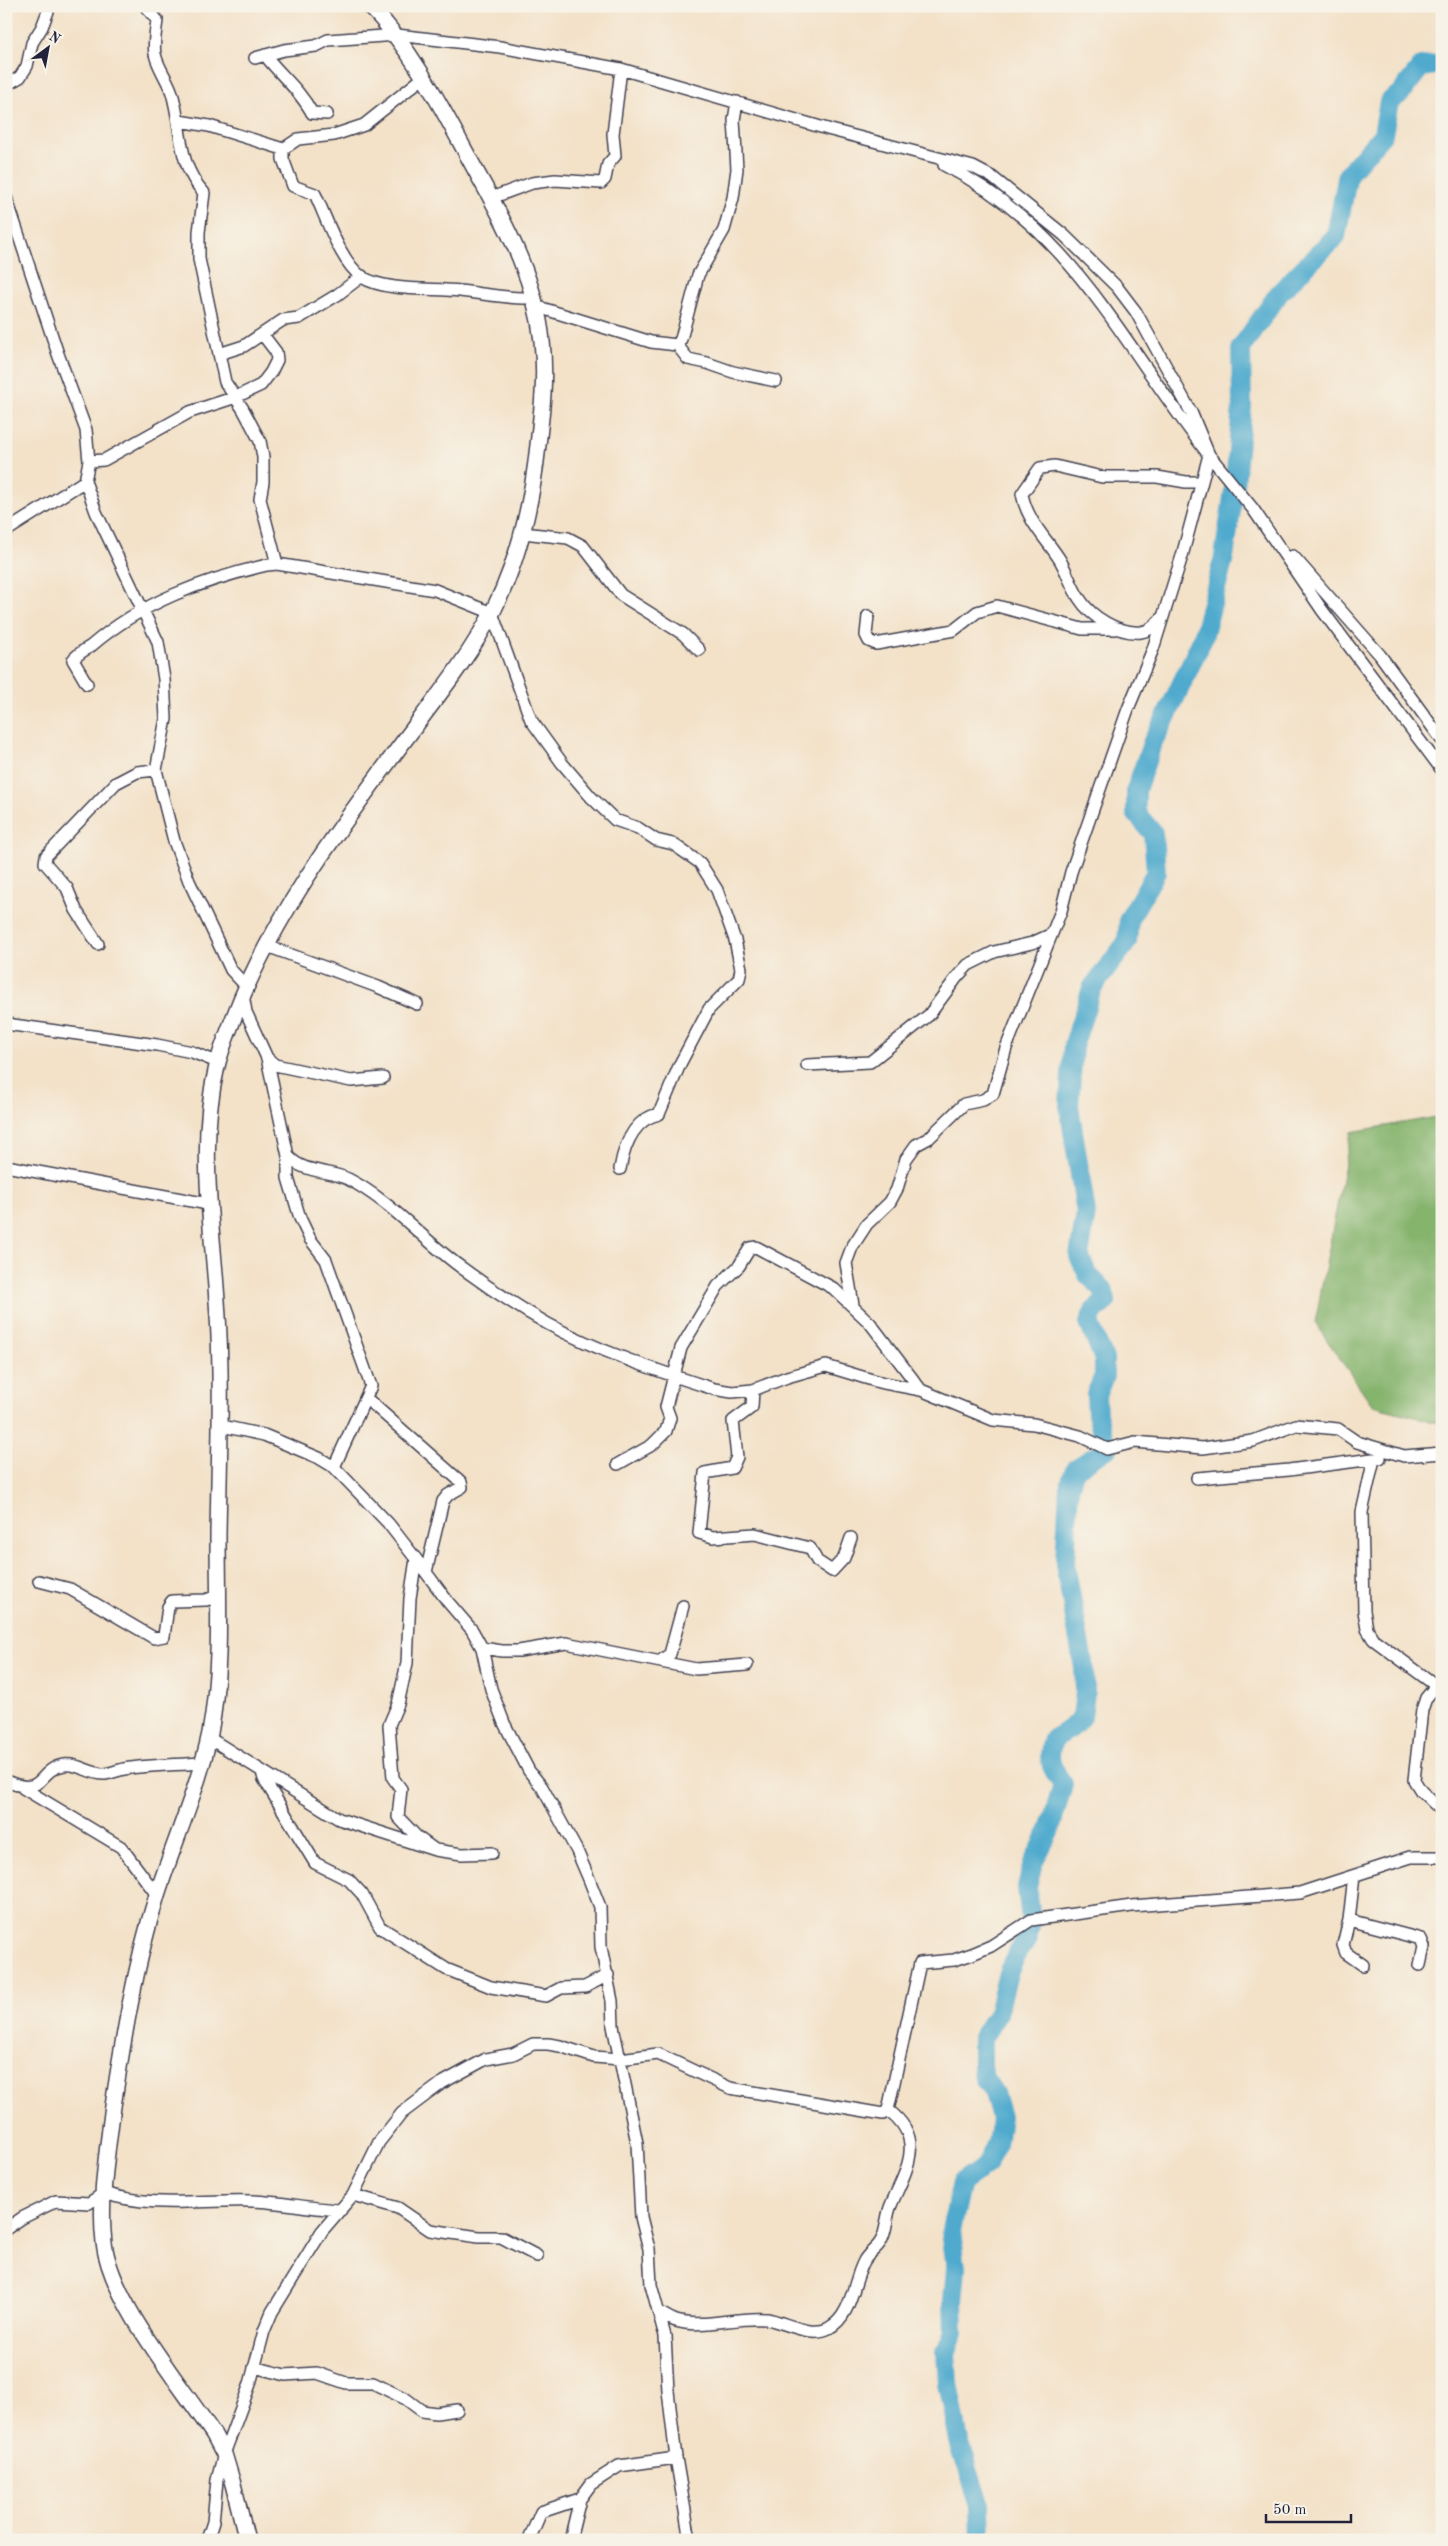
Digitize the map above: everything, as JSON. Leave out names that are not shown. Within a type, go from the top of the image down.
[{"type":"street","points":[[6,85],[20,77],[27,66],[32,42],[42,27],[50,6]]},
{"type":"street","points":[[146,6],[157,20],[155,54],[171,92],[179,121],[180,148],[196,184],[204,193],[199,232],[199,259],[225,382],[236,397],[260,441],[263,457],[263,482],[260,499],[277,564]]},
{"type":"street","points":[[247,2540],[224,2454],[214,2435],[127,2306],[118,2288],[105,2250],[104,2193],[107,2149],[122,2045],[157,1895],[209,1738],[218,1669],[219,1461],[222,1426],[217,1294],[208,1204],[207,1141],[217,1062],[244,991],[266,946],[286,912],[330,845],[398,749],[446,689],[492,613],[516,557],[523,533],[537,455],[544,377],[542,337],[521,258],[491,198],[424,77],[397,35],[370,6]]},
{"type":"street","points":[[327,114],[312,113],[304,97],[260,57],[284,50],[316,46],[328,40],[397,35],[500,47],[622,68],[926,156],[974,167],[992,177],[1064,235],[1096,264],[1136,312],[1191,412],[1209,455],[1200,482],[1185,546],[1160,620],[1153,649],[1128,709],[1050,935],[1006,1048],[994,1094],[983,1100],[964,1104],[929,1138],[916,1146],[906,1159],[897,1189],[890,1202],[867,1224],[852,1247],[846,1263],[853,1305]]},
{"type":"street","points":[[491,198],[532,183],[555,180],[601,183],[605,180],[608,164],[614,156],[613,134],[622,68]]},
{"type":"street","points":[[283,149],[298,139],[334,135],[364,125],[424,77]]},
{"type":"street","points":[[677,345],[681,339],[698,275],[724,230],[733,198],[737,169],[734,120],[737,102]]},
{"type":"street","points":[[179,121],[209,126],[283,149]]},
{"type":"street","points":[[283,149],[283,159],[293,186],[315,194],[344,254],[362,276],[377,284],[462,291],[534,302],[652,342],[677,345],[688,359],[707,362],[733,372],[776,381]]},
{"type":"street","points":[[926,156],[967,176],[1006,204],[1046,238],[1095,294],[1181,419],[1209,455],[1253,509],[1380,655],[1442,740]]},
{"type":"street","points":[[6,197],[58,354],[86,430],[89,461],[85,481],[96,512],[144,609],[158,642],[164,679],[166,719],[156,770],[174,840],[189,881],[231,970],[244,991],[246,1012],[267,1058],[288,1156],[288,1178],[300,1218],[310,1239],[326,1260],[371,1386],[334,1467]]},
{"type":"street","points":[[219,354],[244,346],[263,335],[282,320],[299,318],[314,310],[362,276]]},
{"type":"street","points":[[89,461],[104,460],[190,412],[236,397],[261,385],[277,360],[276,352],[263,335]]},
{"type":"street","points":[[1122,629],[1099,618],[1079,599],[1060,561],[1025,510],[1022,494],[1040,468],[1055,466],[1102,477],[1157,476],[1186,482],[1200,482]]},
{"type":"street","points":[[6,531],[85,481]]},
{"type":"street","points":[[1253,509],[1328,618],[1442,770]]},
{"type":"street","points":[[523,533],[568,538],[583,546],[620,596],[683,634],[699,650]]},
{"type":"street","points":[[87,684],[74,663],[76,656],[110,630],[144,609],[197,584],[249,569],[277,564],[435,590],[492,613],[530,720],[562,763],[591,797],[615,820],[638,828],[656,840],[673,844],[700,863],[717,890],[735,940],[741,968],[739,979],[709,1009],[680,1064],[659,1114],[647,1116],[637,1126],[623,1151],[620,1169]]},
{"type":"street","points":[[868,616],[866,635],[869,641],[876,644],[954,630],[977,612],[997,606],[1082,629],[1122,629],[1141,632],[1152,628],[1160,620]]},
{"type":"street","points":[[98,944],[76,910],[67,888],[45,863],[46,856],[116,783],[137,772],[156,770]]},
{"type":"street","points":[[807,1065],[870,1062],[929,1015],[968,965],[994,952],[1032,943],[1050,935]]},
{"type":"street","points":[[266,946],[378,987],[417,1004]]},
{"type":"street","points":[[6,1022],[13,1025],[157,1045],[192,1052],[217,1062]]},
{"type":"street","points":[[267,1058],[275,1065],[351,1081],[383,1078]]},
{"type":"street","points":[[288,1156],[293,1162],[302,1166],[347,1179],[390,1208],[460,1267],[548,1324],[585,1342],[673,1375],[732,1392],[753,1390],[787,1377],[826,1366],[878,1382],[921,1390],[994,1420],[1034,1424],[1080,1436],[1107,1449],[1134,1442],[1203,1448],[1253,1441],[1296,1425],[1338,1429],[1357,1442],[1404,1456]]},
{"type":"street","points":[[6,1166],[208,1204]]},
{"type":"street","points":[[618,1464],[652,1445],[666,1431],[670,1418],[666,1407],[681,1348],[718,1286],[739,1266],[750,1248],[756,1247],[818,1278],[853,1305],[921,1390]]},
{"type":"street","points":[[753,1390],[752,1407],[734,1421],[737,1457],[732,1468],[705,1473],[699,1533],[713,1537],[755,1534],[810,1548],[817,1561],[832,1571],[844,1558],[851,1538]]},
{"type":"street","points":[[366,1398],[461,1482],[462,1487],[448,1495],[443,1501],[426,1572]]},
{"type":"street","points":[[222,1426],[264,1435],[319,1458],[334,1467],[388,1524],[472,1630],[482,1648],[491,1690],[504,1723],[577,1851],[600,1907],[601,1947],[608,1975],[613,2026],[637,2143],[641,2217],[649,2249],[651,2285],[665,2336],[668,2391],[676,2458],[690,2540]]},
{"type":"street","points":[[1197,1478],[1442,1453]]},
{"type":"street","points":[[1374,1459],[1362,1512],[1364,1611],[1367,1629],[1373,1640],[1438,1688],[1426,1698],[1422,1710],[1414,1780],[1421,1792],[1442,1811]]},
{"type":"street","points":[[416,1559],[410,1598],[407,1663],[398,1704],[389,1725],[393,1778],[401,1789],[398,1817],[417,1837],[435,1850]]},
{"type":"street","points":[[38,1580],[70,1589],[154,1638],[164,1636],[168,1607],[172,1601],[206,1600],[218,1596]]},
{"type":"street","points":[[662,1660],[670,1654],[683,1606]]},
{"type":"street","points":[[482,1648],[519,1651],[566,1643],[662,1660],[696,1669],[747,1665]]},
{"type":"street","points":[[209,1738],[339,1818],[435,1850],[462,1854],[492,1853]]},
{"type":"street","points":[[23,1788],[38,1784],[54,1770],[64,1766],[104,1774],[125,1769],[201,1762]]},
{"type":"street","points":[[262,1772],[264,1779],[315,1863],[349,1880],[362,1894],[380,1928],[446,1969],[491,1987],[546,1996],[561,1988],[585,1987],[608,1975]]},
{"type":"street","points":[[6,1781],[23,1788],[121,1846],[157,1895]]},
{"type":"street","points":[[207,2540],[213,2522],[217,2480],[224,2454],[272,2312],[322,2231],[353,2196],[379,2142],[402,2113],[442,2083],[475,2064],[493,2056],[513,2054],[533,2044],[560,2046],[594,2057],[620,2059],[658,2054],[730,2088],[882,2114],[888,2110],[920,1963],[954,1960],[972,1954],[990,1946],[1031,1920],[1132,1906],[1300,1893],[1411,1857],[1442,1857]]},
{"type":"street","points":[[1354,1876],[1349,1920],[1343,1945],[1346,1953],[1363,1965]]},
{"type":"street","points":[[1349,1920],[1421,1939],[1424,1947],[1420,1964]]},
{"type":"street","points":[[659,2312],[675,2321],[697,2323],[730,2319],[766,2319],[813,2332],[829,2328],[843,2314],[864,2260],[882,2241],[890,2206],[911,2159],[909,2138],[900,2119],[888,2110]]},
{"type":"street","points":[[104,2193],[124,2200],[156,2202],[254,2201],[341,2210]]},
{"type":"street","points":[[6,2229],[56,2200],[89,2203],[104,2193]]},
{"type":"street","points":[[353,2196],[398,2208],[430,2230],[479,2237],[501,2237],[537,2256]]},
{"type":"street","points":[[254,2368],[285,2375],[318,2372],[346,2383],[373,2383],[406,2399],[422,2411],[436,2413],[458,2410]]},
{"type":"street","points":[[570,2540],[580,2499],[591,2484],[618,2466],[676,2458]]},
{"type":"street","points":[[529,2540],[541,2512],[580,2499]]},
{"type":"green space","points":[[1442,1116],[1442,1424],[1373,1406],[1315,1323],[1351,1132]]},
{"type":"waterway","points":[[981,2540],[980,2506],[959,2441],[948,2383],[946,2353],[954,2331],[953,2301],[956,2268],[951,2230],[962,2183],[986,2166],[997,2143],[1001,2117],[994,2093],[984,2078],[982,2038],[998,2013],[1008,1973],[1027,1939],[1031,1920],[1027,1887],[1033,1863],[1050,1830],[1063,1784],[1051,1763],[1050,1752],[1053,1739],[1070,1729],[1082,1717],[1085,1692],[1084,1668],[1065,1564],[1069,1488],[1075,1469],[1107,1449],[1097,1414],[1096,1395],[1104,1376],[1104,1359],[1089,1323],[1094,1311],[1106,1301],[1103,1289],[1088,1275],[1079,1256],[1086,1213],[1069,1106],[1073,1047],[1092,988],[1127,942],[1129,919],[1156,872],[1153,833],[1136,813],[1136,790],[1153,741],[1203,638],[1224,557],[1235,484],[1242,406],[1241,348],[1280,292],[1336,236],[1348,174],[1383,134],[1389,102],[1401,93],[1421,67],[1442,64]]}]
